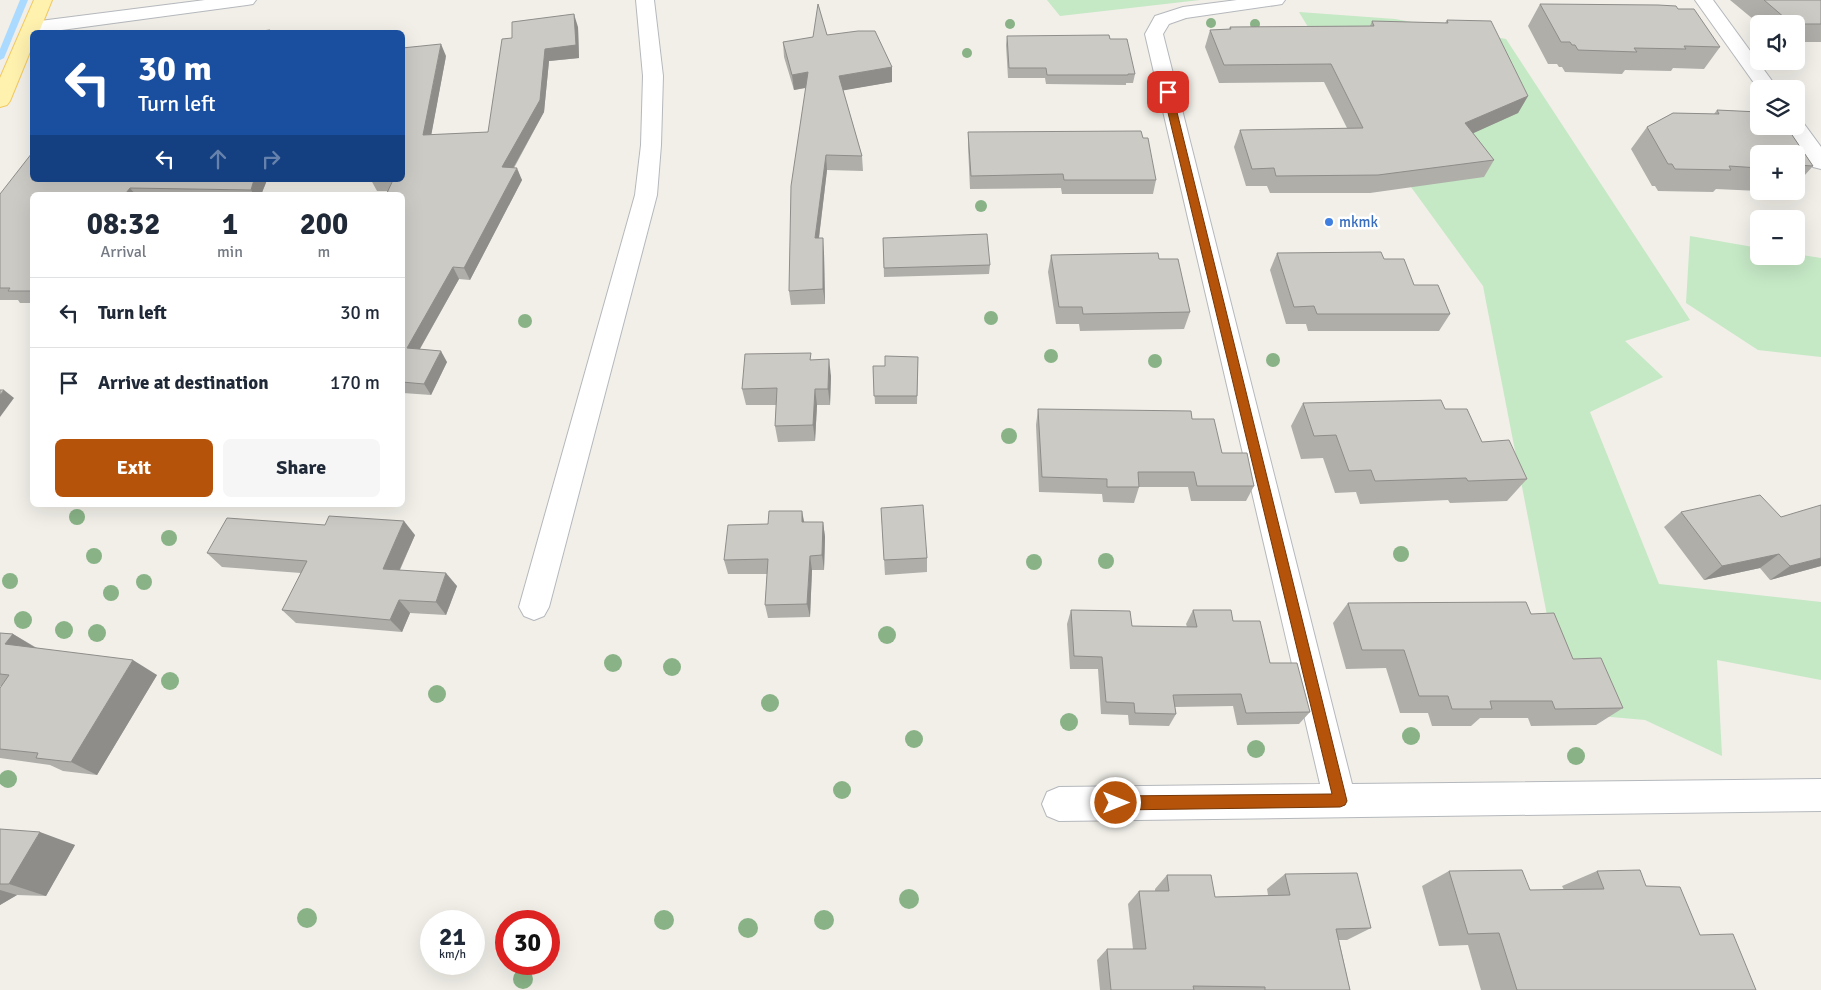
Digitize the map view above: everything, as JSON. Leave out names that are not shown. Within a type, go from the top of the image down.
[{"type":"main road","points":[[32,28],[42,0]]},
{"type":"main road","points":[[0,101],[30,33]]},
{"type":"street","points":[[32,28],[247,0]]},
{"type":"street","points":[[534,607],[646,195],[652,145],[653,76],[645,0]]},
{"type":"street","points":[[1276,0],[1183,13],[1162,20],[1154,34],[1340,801]]},
{"type":"street","points":[[1704,0],[1762,80]]},
{"type":"street","points":[[1802,135],[1821,162]]},
{"type":"street","points":[[1060,804],[1821,795]]},
{"type":"green space","points":[[1047,0],[1200,0],[1060,16]]},
{"type":"green space","points":[[1299,12],[1395,19],[1506,39],[1690,320],[1625,341],[1663,377],[1590,412],[1659,584],[1821,602],[1821,680],[1717,660],[1722,756],[1645,720],[1566,713],[1483,286],[1371,132]]},
{"type":"green space","points":[[1690,236],[1750,246],[1750,265],[1805,265],[1805,255],[1821,258],[1821,357],[1758,350],[1686,303]]},
{"type":"building","points":[[1764,0],[1821,0],[1821,24],[1805,24],[1805,15],[1782,15]]},
{"type":"building","points":[[818,4],[827,35],[875,31],[892,67],[839,76],[862,156],[826,155],[815,238],[823,238],[823,289],[789,291],[791,186],[808,72],[792,75],[783,42],[813,37]]},
{"type":"building","points":[[1540,4],[1658,5],[1676,6],[1678,9],[1694,9],[1720,47],[1684,46],[1686,49],[1634,48],[1637,52],[1578,50],[1570,42],[1561,42]]},
{"type":"building","points":[[574,14],[576,45],[545,49],[540,100],[502,167],[517,168],[464,268],[453,267],[407,348],[441,351],[424,384],[405,382],[405,192],[387,192],[392,182],[405,182],[405,48],[441,44],[423,135],[488,132],[502,39],[512,38],[512,22]]},
{"type":"building","points":[[1447,20],[1491,21],[1528,96],[1465,123],[1494,160],[1378,175],[1276,176],[1274,168],[1252,169],[1240,130],[1363,128],[1331,64],[1224,65],[1210,30],[1231,29],[1230,27],[1374,26],[1372,21],[1448,23]]},
{"type":"building","points":[[1109,35],[1110,39],[1127,39],[1135,74],[1047,75],[1046,68],[1009,68],[1007,36]]},
{"type":"building","points":[[1717,110],[1750,112],[1750,135],[1792,135],[1799,145],[1750,145],[1750,167],[1729,166],[1731,170],[1675,169],[1672,164],[1668,164],[1647,127],[1673,113],[1719,114]]},
{"type":"building","points":[[1141,131],[1143,138],[1148,138],[1156,180],[1064,180],[1063,174],[971,176],[968,132]]},
{"type":"building","points":[[1805,154],[1813,166],[1805,166]]},
{"type":"building","points":[[30,156],[30,182],[253,182],[251,190],[130,188],[127,192],[30,192],[30,291],[8,291],[10,288],[0,288],[0,194]]},
{"type":"building","points":[[987,234],[990,265],[884,268],[883,238]]},
{"type":"building","points":[[1381,252],[1384,259],[1404,259],[1414,285],[1438,285],[1450,314],[1317,314],[1314,306],[1294,307],[1277,253]]},
{"type":"building","points":[[1158,253],[1159,259],[1178,259],[1190,312],[1083,314],[1082,307],[1059,307],[1051,255]]},
{"type":"building","points":[[811,353],[810,360],[829,359],[828,389],[815,389],[813,425],[775,426],[777,388],[742,389],[745,354]]},
{"type":"building","points":[[885,356],[918,357],[917,396],[874,396],[873,366],[885,366]]},
{"type":"building","points":[[1441,400],[1445,409],[1467,409],[1482,442],[1509,440],[1527,479],[1468,481],[1466,478],[1375,481],[1371,470],[1349,471],[1336,435],[1314,436],[1303,403]]},
{"type":"building","points":[[1038,409],[1191,411],[1192,419],[1214,419],[1222,453],[1247,453],[1254,486],[1197,486],[1194,472],[1138,472],[1139,487],[1107,487],[1107,479],[1042,477]]},
{"type":"building","points":[[1760,495],[1781,517],[1821,505],[1821,558],[1790,566],[1779,554],[1722,566],[1681,512]]},
{"type":"building","points":[[923,505],[927,558],[884,560],[881,508]]},
{"type":"building","points":[[769,511],[802,511],[802,522],[823,522],[822,555],[810,556],[807,604],[765,605],[768,559],[724,560],[728,525],[768,524]]},
{"type":"building","points":[[329,516],[404,521],[383,569],[446,573],[436,602],[399,600],[390,620],[282,610],[307,561],[207,553],[227,518],[325,525]]},
{"type":"building","points":[[1526,602],[1531,614],[1554,613],[1573,659],[1601,658],[1623,708],[1555,709],[1552,701],[1490,701],[1492,709],[1452,709],[1448,696],[1419,696],[1404,650],[1362,650],[1348,603]]},
{"type":"building","points":[[1071,610],[1130,611],[1132,626],[1197,627],[1193,610],[1231,610],[1233,621],[1260,621],[1270,663],[1297,663],[1310,712],[1246,713],[1241,694],[1173,695],[1176,714],[1135,713],[1134,703],[1106,702],[1102,657],[1074,656]]},
{"type":"building","points":[[0,633],[13,634],[5,644],[133,660],[71,762],[36,758],[38,753],[0,749],[0,688],[9,675],[0,674]]},
{"type":"building","points":[[0,829],[40,832],[9,884],[0,884]]},
{"type":"building","points":[[1522,870],[1530,890],[1604,889],[1597,871],[1640,870],[1646,886],[1680,887],[1700,935],[1733,934],[1756,990],[1517,990],[1499,933],[1468,934],[1449,871]]},
{"type":"building","points":[[1357,873],[1371,928],[1336,929],[1350,990],[1265,990],[1265,987],[1193,986],[1194,990],[1111,990],[1107,949],[1146,949],[1139,891],[1169,891],[1167,875],[1211,875],[1215,897],[1290,895],[1285,874]]},
{"type":"waterway","points":[[0,58],[24,0]]},
{"type":"place","name":"mkmk","points":[[1329,222]]},
{"type":"route","points":[[1116,803],[1340,801],[1168,92]]}]
